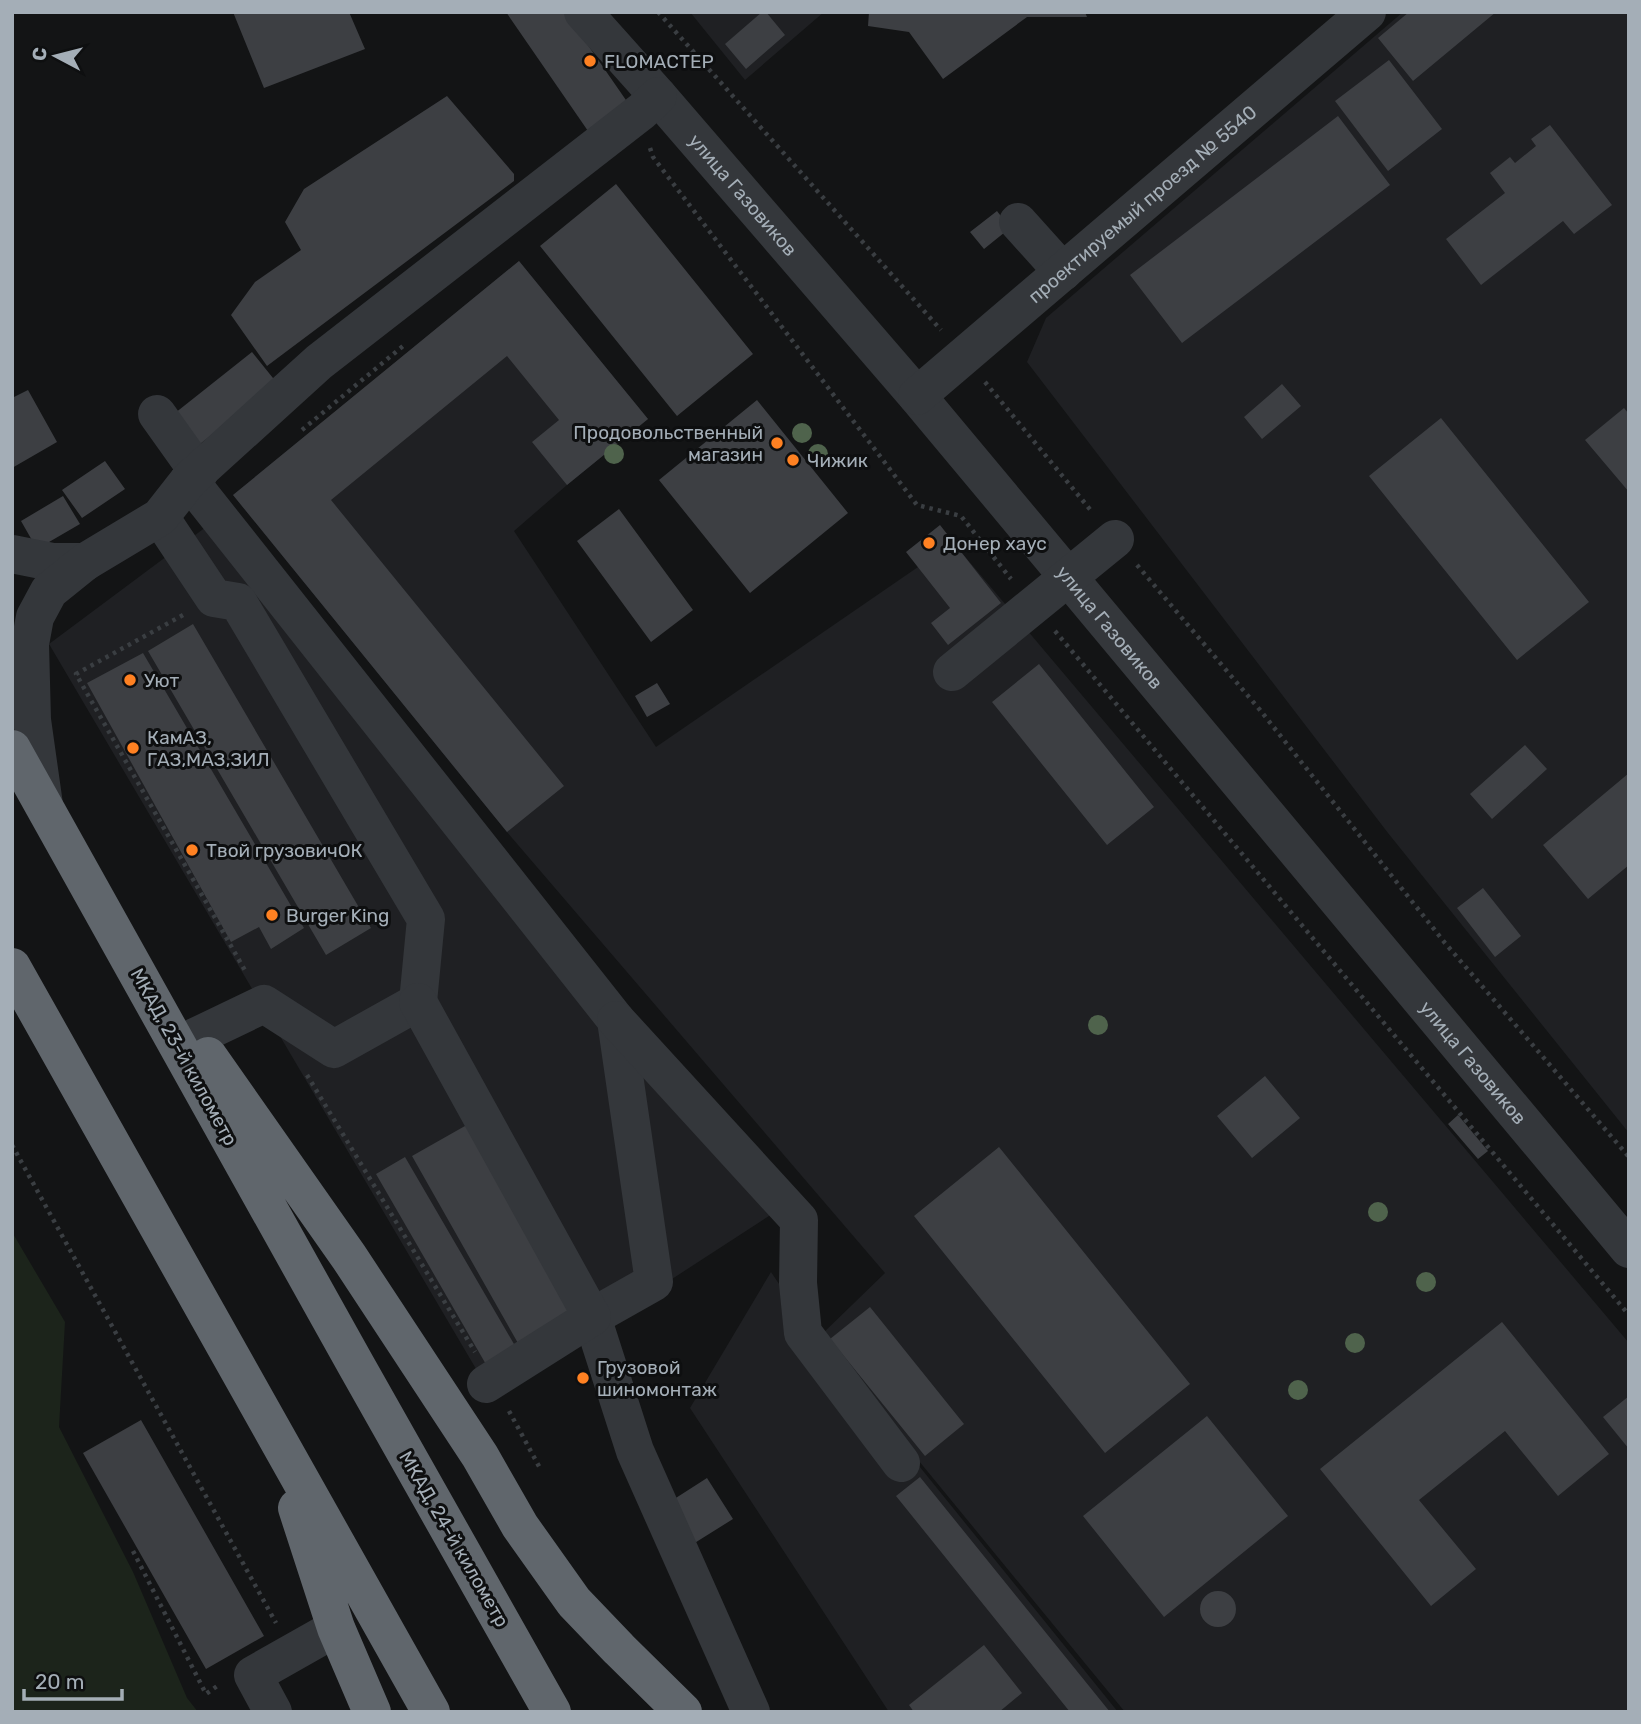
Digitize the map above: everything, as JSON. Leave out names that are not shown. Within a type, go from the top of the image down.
[{"type":"highway","name":"МКАД, 23-й километр","points":[[12,749],[356,1365]]},
{"type":"highway","points":[[111,925],[195,1037],[349,1257],[480,1455],[520,1526],[574,1602],[683,1712]]},
{"type":"highway","points":[[12,967],[431,1712]]},
{"type":"highway","name":"МКАД, 24-й километр","points":[[356,1365],[552,1712]]},
{"type":"highway","points":[[268,1423],[336,1628],[372,1712]]},
{"type":"street","name":"улица Газовиков","points":[[583,12],[650,104],[917,396],[1629,1249]]},
{"type":"street","name":"проектируемый проезд № 5540","points":[[917,396],[1367,12]]},
{"type":"street","points":[[44,806],[32,720],[30,644],[35,618],[49,591],[85,562],[160,517],[194,477],[319,362],[650,104]]},
{"type":"street","points":[[1018,222],[1063,272]]},
{"type":"street","points":[[157,414],[194,477],[616,1020],[799,1220],[798,1283],[803,1333],[901,1463]]},
{"type":"street","points":[[160,517],[214,598],[238,602],[425,919],[418,1002],[592,1317],[635,1451],[751,1712]]},
{"type":"street","points":[[952,672],[1115,539]]},
{"type":"street","points":[[12,554],[52,562],[85,562]]},
{"type":"street","points":[[195,1037],[264,1004],[334,1049],[418,1002]]},
{"type":"street","points":[[486,1384],[592,1317],[654,1283],[616,1020]]},
{"type":"street","points":[[273,1712],[253,1675],[336,1628]]},
{"type":"path","points":[[658,12],[964,356],[1059,473],[1260,710],[1445,943],[1629,1157]]},
{"type":"path","points":[[650,104],[653,157],[917,505],[961,516],[1032,605],[1629,1315]]},
{"type":"path","points":[[12,1145],[279,1630]]},
{"type":"path","points":[[133,1551],[206,1694],[229,1679]]},
{"type":"shaded area","points":[[690,12],[824,12],[745,80]]},
{"type":"shaded area","points":[[1403,12],[1629,12],[1629,1133],[1388,833],[1027,362],[1046,318]]},
{"type":"shaded area","points":[[519,261],[648,419],[514,531],[656,747],[918,567],[951,540],[1629,1343],[1629,1712],[1125,1712],[818,1338],[885,1273],[507,832],[233,495]]},
{"type":"shaded area","points":[[214,521],[792,1201],[492,1396],[49,644]]},
{"type":"shaded area","points":[[12,1232],[65,1322],[59,1427],[133,1572],[187,1698],[198,1712],[12,1712]]},
{"type":"shaded area","points":[[771,1272],[814,1336],[1118,1712],[889,1712],[690,1408]]},
{"type":"building","points":[[233,12],[349,12],[365,49],[264,88]]},
{"type":"building","points":[[506,12],[565,12],[628,103],[588,131]]},
{"type":"building","points":[[762,12],[766,12],[785,35],[746,69],[725,44]]},
{"type":"building","points":[[869,12],[1085,12],[1087,17],[1027,17],[943,79],[909,32],[868,26]]},
{"type":"building","points":[[1409,12],[1496,12],[1413,81],[1378,38]]},
{"type":"building","points":[[1389,60],[1442,129],[1388,171],[1335,101]]},
{"type":"building","points":[[447,96],[514,174],[514,181],[267,366],[231,315],[255,282],[301,250],[285,222],[304,189]]},
{"type":"building","points":[[1338,116],[1390,185],[1182,343],[1130,275]]},
{"type":"building","points":[[1550,125],[1612,205],[1574,234],[1563,221],[1481,285],[1446,239],[1505,193],[1490,173],[1510,157],[1515,163],[1536,146],[1531,139]]},
{"type":"building","points":[[616,184],[753,354],[677,416],[540,246]]},
{"type":"building","points":[[997,211],[1010,228],[984,249],[970,232]]},
{"type":"building","points":[[519,261],[648,419],[567,485],[532,442],[559,420],[507,356],[331,500],[564,786],[507,832],[233,495]]},
{"type":"building","points":[[252,352],[277,383],[190,452],[165,421]]},
{"type":"building","points":[[1282,384],[1301,406],[1262,439],[1244,417]]},
{"type":"building","points":[[28,390],[57,442],[12,468],[12,398]]},
{"type":"building","points":[[757,400],[848,513],[750,593],[659,480]]},
{"type":"building","points":[[1624,408],[1629,414],[1629,492],[1585,440]]},
{"type":"building","points":[[1441,418],[1589,602],[1517,660],[1369,476]]},
{"type":"building","points":[[105,461],[125,489],[82,518],[62,490]]},
{"type":"building","points":[[63,496],[80,524],[37,549],[21,521]]},
{"type":"building","points":[[619,509],[693,610],[651,642],[577,541]]},
{"type":"building","points":[[940,525],[1001,603],[948,645],[931,623],[950,608],[906,552]]},
{"type":"building","points":[[193,624],[371,928],[326,955],[148,651]]},
{"type":"building","points":[[143,653],[304,928],[271,949],[259,927],[231,942],[87,683]]},
{"type":"building","points":[[1039,664],[1154,807],[1107,845],[992,702]]},
{"type":"building","points":[[657,683],[670,704],[647,717],[635,696]]},
{"type":"building","points":[[1525,745],[1547,769],[1492,819],[1470,794]]},
{"type":"building","points":[[1629,773],[1629,865],[1588,899],[1543,845]]},
{"type":"building","points":[[1483,888],[1521,936],[1495,957],[1457,908]]},
{"type":"building","points":[[1265,1076],[1300,1118],[1252,1158],[1217,1116]]},
{"type":"building","points":[[1458,1115],[1488,1151],[1478,1159],[1448,1124]]},
{"type":"building","points":[[472,1122],[584,1318],[523,1352],[412,1156]]},
{"type":"building","points":[[999,1147],[1190,1384],[1105,1453],[914,1216]]},
{"type":"building","points":[[405,1157],[521,1356],[491,1373],[376,1174]]},
{"type":"building","points":[[870,1307],[964,1424],[925,1456],[830,1339]]},
{"type":"building","points":[[1502,1322],[1609,1454],[1558,1496],[1505,1431],[1419,1500],[1476,1569],[1431,1606],[1320,1469]]},
{"type":"building","points":[[1629,1396],[1629,1449],[1603,1417]]},
{"type":"building","points":[[1207,1416],[1288,1516],[1164,1617],[1083,1516]]},
{"type":"building","points":[[141,1420],[264,1636],[206,1669],[83,1453]]},
{"type":"building","points":[[920,1477],[1110,1712],[1070,1712],[896,1496]]},
{"type":"building","points":[[707,1478],[733,1519],[693,1544],[668,1503]]},
{"type":"building","points":[[1218,1591],[1231,1596],[1236,1609],[1231,1622],[1218,1627],[1205,1622],[1200,1609],[1205,1596]]},
{"type":"building","points":[[984,1645],[1022,1693],[999,1712],[914,1712],[909,1705]]},
{"type":"place","name":"FLOМАСТЕР","points":[[590,61]]},
{"type":"place","name":"Продовольственный магазин","points":[[777,443]]},
{"type":"place","name":"Чижик","points":[[793,460]]},
{"type":"place","name":"Донер хаус","points":[[929,543]]},
{"type":"place","name":"Уют","points":[[130,680]]},
{"type":"place","name":"КамАЗ, ГАЗ,МАЗ,ЗИЛ","points":[[133,748]]},
{"type":"place","name":"Твой грузовичОК","points":[[192,850]]},
{"type":"place","name":"Burger King","points":[[272,915]]},
{"type":"place","name":"Грузовой шиномонтаж","points":[[583,1378]]}]
